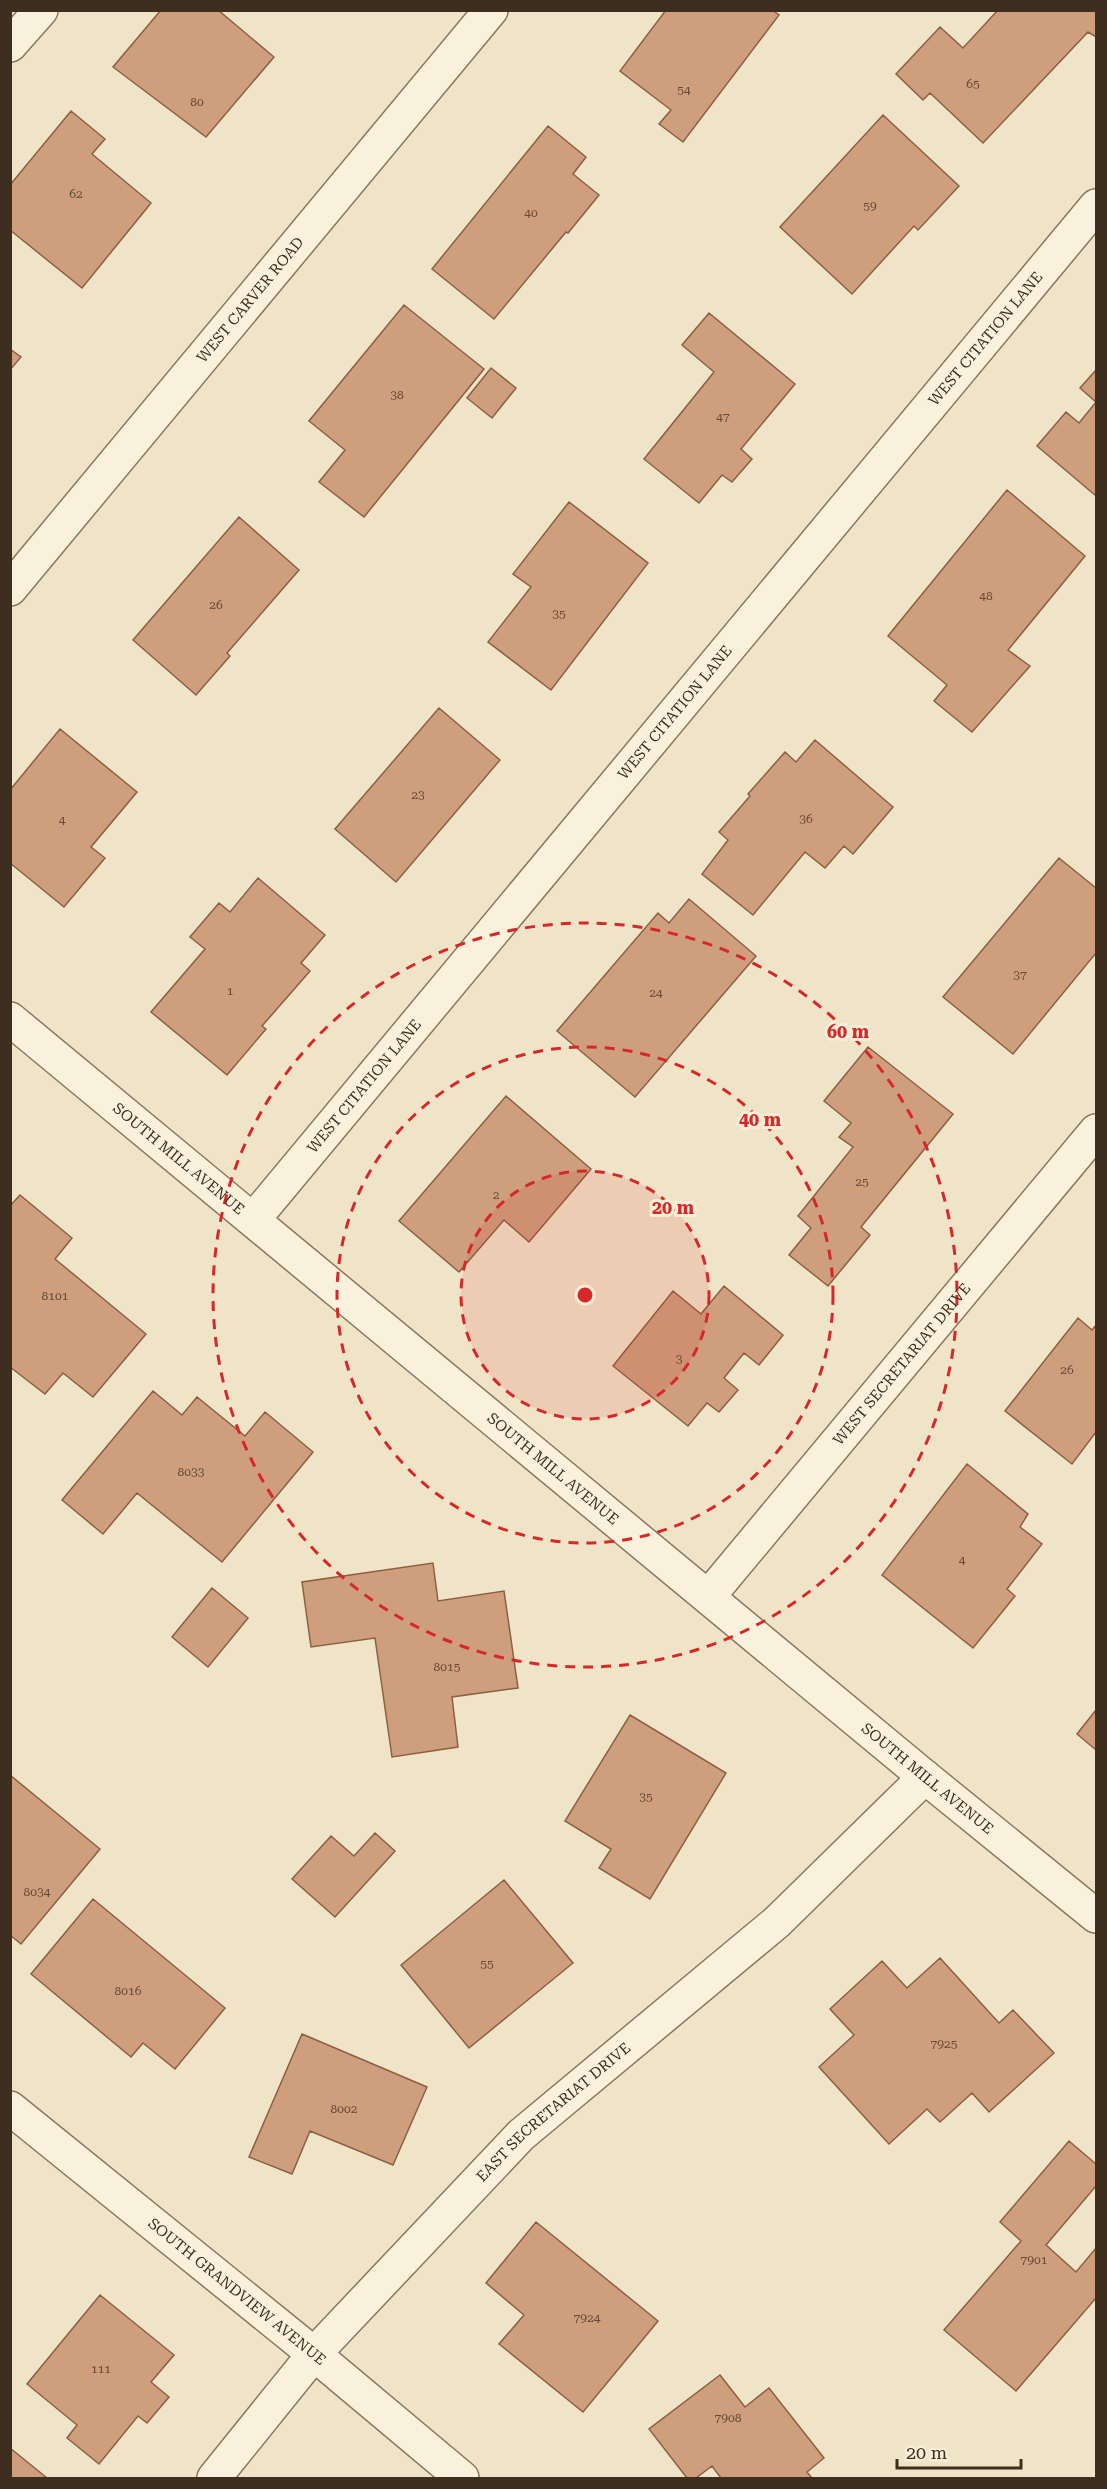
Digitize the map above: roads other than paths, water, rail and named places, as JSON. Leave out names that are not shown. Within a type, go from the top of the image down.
[{"type":"street","points":[[10,45],[41,10]]},
{"type":"street","name":"WEST CARVER ROAD","points":[[10,589],[491,10]]},
{"type":"street","name":"WEST CITATION LANE","points":[[253,1221],[1096,206]]},
{"type":"street","name":"SOUTH MILL AVENUE","points":[[10,1019],[1096,1916]]},
{"type":"street","name":"WEST SECRETARIAT DRIVE","points":[[708,1597],[1096,1131]]},
{"type":"street","name":"EAST SECRETARIAT DRIVE","points":[[214,2478],[314,2354],[521,2135],[777,1922],[925,1777]]},
{"type":"street","name":"SOUTH GRANDVIEW AVENUE","points":[[10,2108],[314,2354],[462,2478]]}]
